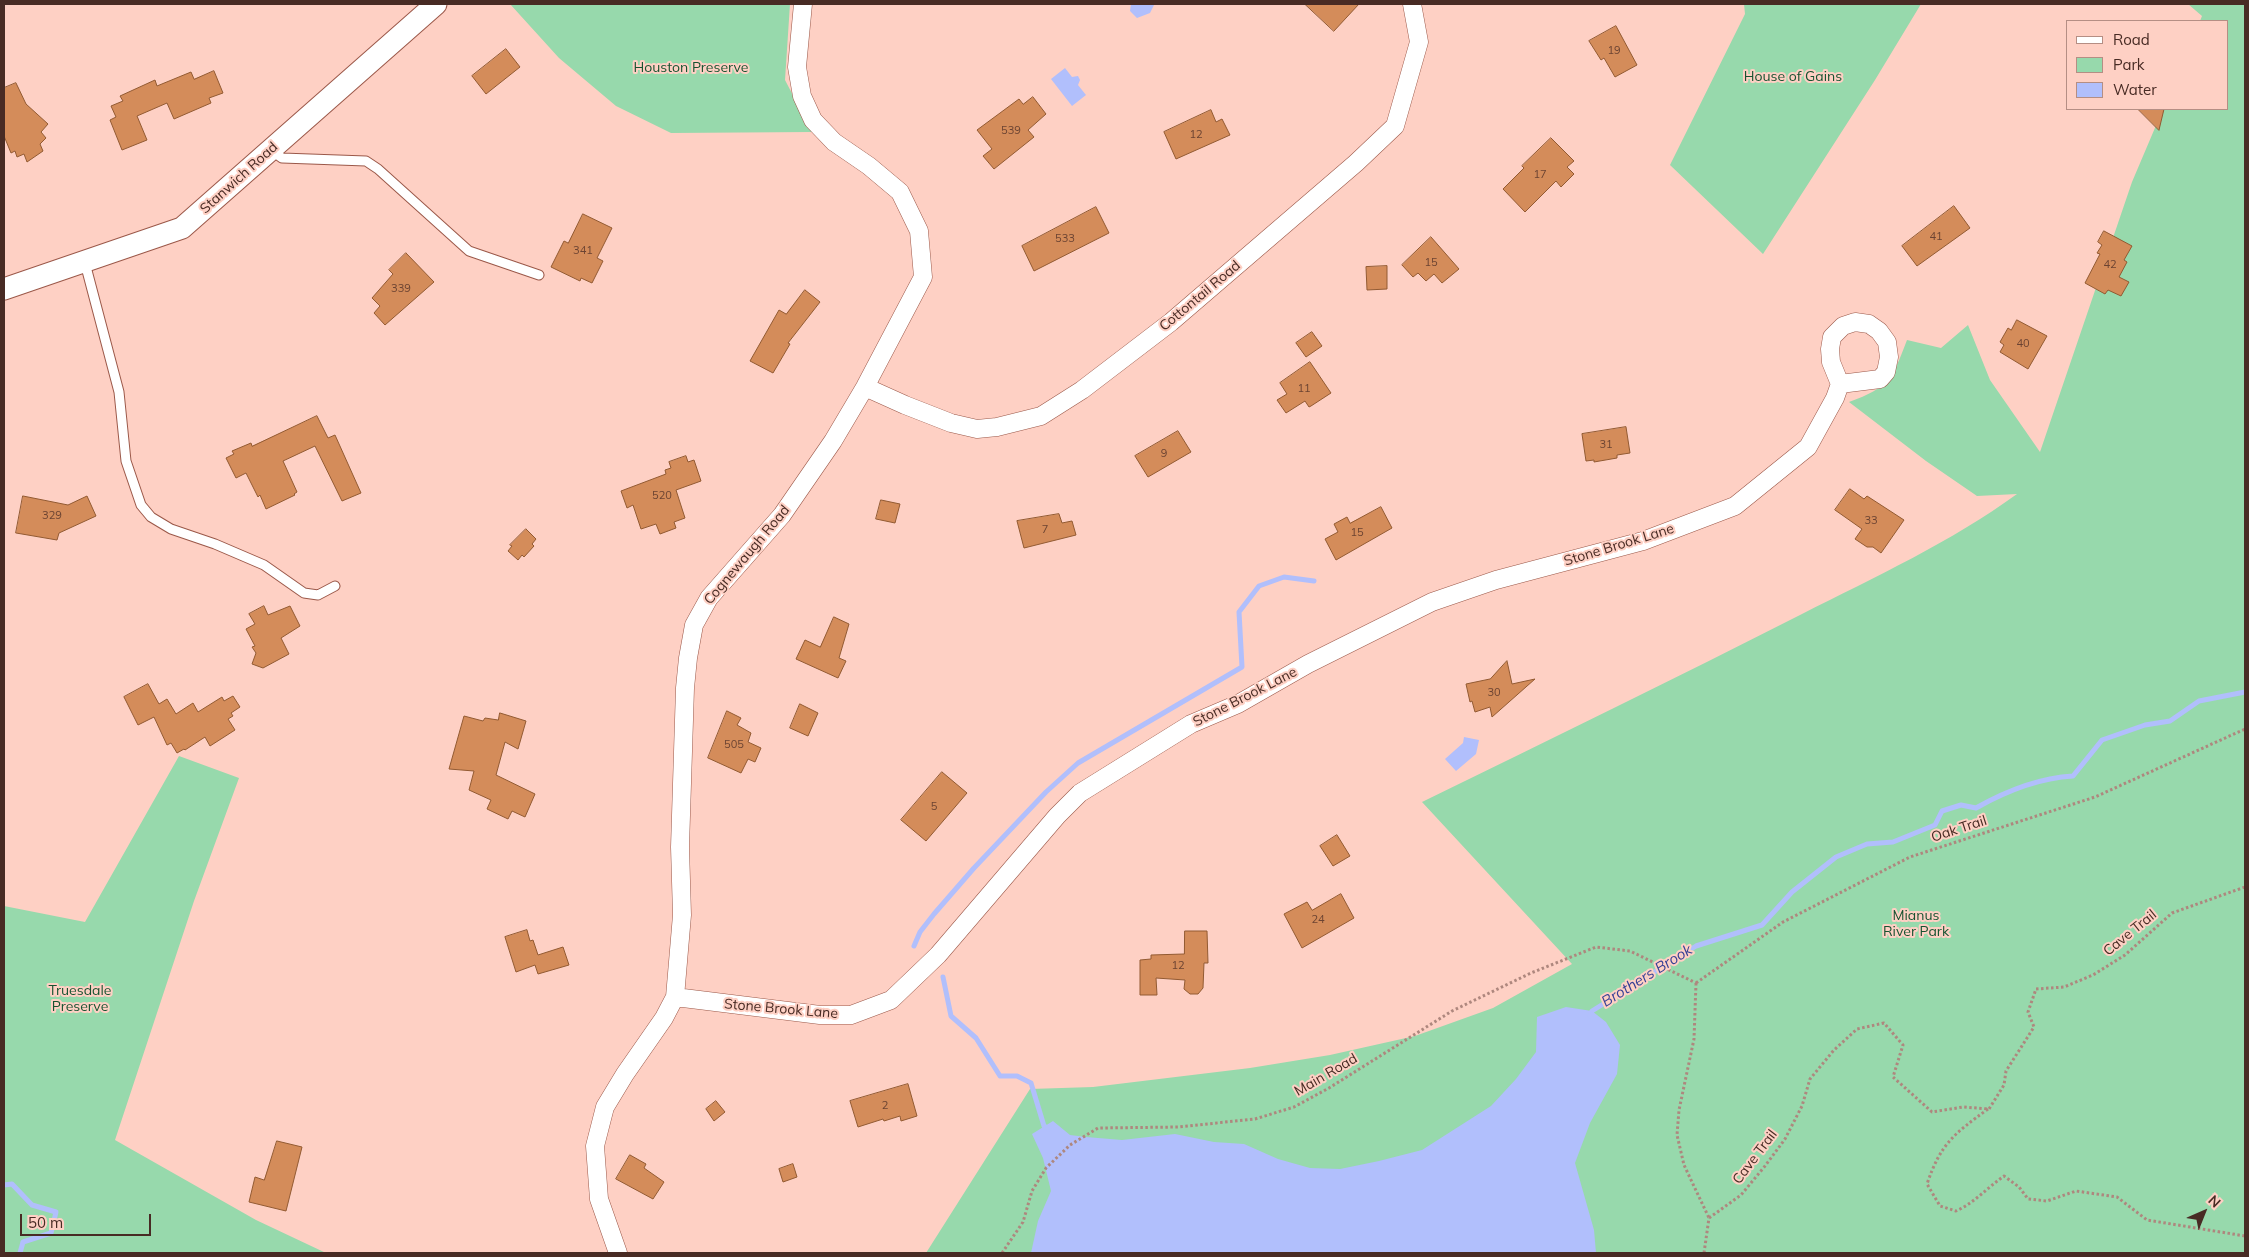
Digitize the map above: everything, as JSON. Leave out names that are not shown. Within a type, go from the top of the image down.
[{"type":"street","name":"Stanwich Road","points":[[4,289],[182,228],[436,4]]},
{"type":"street","name":"Cognewaugh Road","points":[[618,1253],[599,1199],[594,1146],[606,1106],[625,1074],[664,1018],[674,998],[682,915],[680,847],[685,688],[694,626],[709,598],[782,515],[833,441],[865,387],[923,277],[919,231],[900,192],[869,166],[834,142],[813,120],[802,96],[797,66],[803,4]]},
{"type":"street","name":"Cottontail Road","points":[[865,387],[905,406],[951,423],[977,430],[1041,416],[1082,390],[1171,322],[1356,163],[1395,126],[1419,42],[1412,4]]},
{"type":"street","name":"Stone Brook Lane","points":[[674,998],[820,1015],[851,1015],[890,1000],[938,955],[1044,830],[1080,793],[1191,724],[1238,704],[1308,664],[1432,602],[1496,580],[1643,541],[1736,506],[1808,447],[1835,398],[1840,384]]},
{"type":"lane","points":[[271,150],[282,158],[366,161],[378,169],[469,251],[539,275]]},
{"type":"lane","points":[[85,262],[119,392],[126,461],[141,505],[151,517],[170,529],[215,544],[264,565],[304,593],[318,595],[335,586]]},
{"type":"path","name":"Oak Trail","points":[[1696,983],[1783,922],[1910,857],[2095,798],[2245,729]]},
{"type":"path","name":"Cave Trail","points":[[1708,1218],[1741,1195],[1765,1166],[1785,1139],[1802,1106],[1810,1079],[1834,1050],[1857,1029],[1884,1023],[1903,1045],[1893,1077],[1932,1112],[1963,1107],[1989,1109],[2004,1085],[2006,1071],[2034,1027],[2028,1012],[2036,989],[2064,987],[2092,975],[2125,955],[2172,913],[2245,887]]},
{"type":"path","name":"Main Road","points":[[1002,1253],[1023,1222],[1032,1190],[1046,1168],[1070,1144],[1098,1128],[1178,1127],[1255,1119],[1294,1108],[1452,1011],[1531,973],[1596,947],[1630,952],[1696,983]]},
{"type":"path","points":[[1696,983],[1694,1039],[1679,1110],[1677,1136],[1684,1165],[1708,1218],[1704,1253]]},
{"type":"path","points":[[1989,1109],[1957,1133],[1943,1148],[1934,1164],[1928,1184],[1940,1206],[1956,1212],[1971,1205],[1987,1188],[2004,1176],[2019,1187],[2028,1199],[2047,1201],[2076,1191],[2117,1197],[2147,1220],[2245,1236]]},
{"type":"green space","name":"Houston Preserve","points":[[510,4],[790,4],[785,80],[812,132],[671,133],[616,106],[559,58]]},
{"type":"green space","name":"House of Gains","points":[[1744,4],[1921,4],[1875,80],[1763,254],[1670,165],[1745,14]]},
{"type":"green space","name":"Mianus River Park","points":[[2188,4],[2245,4],[2245,1253],[926,1253],[1030,1089],[1093,1087],[1250,1068],[1330,1055],[1415,1036],[1493,1008],[1572,964],[1422,802],[1885,572],[1966,528],[2017,494],[1977,496],[1926,461],[1849,402],[1863,397],[1888,380],[1893,373],[1907,340],[1941,348],[1968,325],[1990,380],[2040,452],[2132,182],[2163,110],[2229,110],[2229,20],[2200,20],[2202,16]]},
{"type":"green space","name":"Truesdale Preserve","points":[[179,756],[239,778],[194,901],[115,1140],[256,1220],[326,1253],[4,1253],[4,906],[85,922]]},
{"type":"water","points":[[1131,4],[1156,4],[1150,13],[1137,18],[1130,11]]},
{"type":"water","points":[[1065,68],[1072,77],[1078,76],[1080,80],[1078,85],[1086,95],[1072,106],[1051,79]]},
{"type":"water","points":[[1464,737],[1479,740],[1476,754],[1456,771],[1445,759],[1463,743]]},
{"type":"water","points":[[1566,1007],[1592,1011],[1606,1022],[1620,1045],[1617,1074],[1590,1123],[1575,1163],[1594,1230],[1596,1253],[1031,1253],[1038,1221],[1051,1191],[1043,1158],[1032,1134],[1053,1121],[1070,1135],[1086,1137],[1122,1140],[1175,1134],[1214,1142],[1244,1144],[1278,1159],[1310,1168],[1340,1169],[1379,1161],[1422,1150],[1491,1106],[1516,1079],[1536,1052],[1537,1017]]},
{"type":"building","points":[[1305,4],[1359,4],[1334,31]]},
{"type":"building","points":[[1616,26],[1637,65],[1615,77],[1604,58],[1601,60],[1589,41]]},
{"type":"building","points":[[506,49],[520,67],[486,94],[472,76]]},
{"type":"building","points":[[214,71],[223,93],[209,98],[211,103],[174,119],[167,103],[137,116],[147,140],[122,150],[110,120],[116,117],[111,106],[123,101],[120,96],[155,80],[157,86],[191,72],[194,79]]},
{"type":"building","points":[[16,83],[26,104],[48,124],[41,132],[46,138],[40,144],[43,151],[27,162],[24,154],[17,157],[15,151],[11,153],[4,136],[4,88]]},
{"type":"building","points":[[1033,97],[1046,114],[1028,130],[1034,137],[994,169],[983,156],[992,149],[977,130],[1019,99],[1023,104]]},
{"type":"building","points":[[1211,110],[1216,122],[1222,119],[1230,135],[1176,159],[1164,132]]},
{"type":"building","points":[[2139,110],[2164,110],[2159,130]]},
{"type":"building","points":[[1551,138],[1574,161],[1567,167],[1574,174],[1561,187],[1556,181],[1525,212],[1503,189],[1524,168],[1522,166]]},
{"type":"building","points":[[1954,206],[1970,228],[1917,266],[1902,246]]},
{"type":"building","points":[[1096,207],[1109,233],[1034,271],[1022,246]]},
{"type":"building","points":[[583,214],[612,228],[597,258],[603,261],[592,283],[581,278],[580,281],[551,267],[564,241],[568,243]]},
{"type":"building","points":[[2104,231],[2132,246],[2124,260],[2127,262],[2119,277],[2129,282],[2121,296],[2108,290],[2105,294],[2085,283],[2100,254],[2097,253],[2102,245],[2098,242]]},
{"type":"building","points":[[1431,237],[1459,269],[1442,283],[1434,274],[1426,281],[1418,273],[1413,277],[1402,265]]},
{"type":"building","points":[[406,253],[434,282],[385,325],[374,313],[380,306],[372,298],[393,274],[389,270]]},
{"type":"building","points":[[1387,266],[1387,289],[1367,290],[1366,267]]},
{"type":"building","points":[[805,290],[820,302],[788,343],[790,344],[773,373],[750,361],[779,310],[786,314]]},
{"type":"building","points":[[2017,320],[2047,336],[2028,369],[2000,352],[2004,345],[2000,342],[2008,328],[2011,330]]},
{"type":"building","points":[[1312,332],[1322,346],[1306,357],[1296,343]]},
{"type":"building","points":[[1310,362],[1331,393],[1309,407],[1305,401],[1286,413],[1277,400],[1287,394],[1280,383]]},
{"type":"building","points":[[317,416],[328,438],[335,435],[361,493],[342,501],[315,446],[283,461],[297,492],[295,495],[266,509],[260,495],[258,497],[246,473],[236,478],[226,458],[234,454],[232,451],[251,443],[252,446]]},
{"type":"building","points":[[1626,427],[1630,453],[1617,455],[1617,458],[1594,462],[1594,460],[1586,461],[1582,434]]},
{"type":"building","points":[[1178,431],[1191,452],[1148,477],[1135,456]]},
{"type":"building","points":[[686,456],[688,462],[694,460],[701,481],[676,490],[685,518],[674,522],[676,528],[660,534],[656,524],[641,529],[633,505],[627,508],[621,491],[666,474],[665,470],[671,468],[669,462]]},
{"type":"building","points":[[1850,489],[1864,499],[1867,496],[1904,520],[1881,553],[1855,539],[1862,529],[1835,510]]},
{"type":"building","points":[[23,496],[68,505],[87,496],[96,516],[59,533],[57,540],[16,533]]},
{"type":"building","points":[[881,500],[900,504],[895,523],[876,519]]},
{"type":"building","points":[[1381,507],[1392,528],[1336,560],[1325,539],[1338,532],[1334,524],[1347,517],[1350,523]]},
{"type":"building","points":[[1059,514],[1062,523],[1072,521],[1076,535],[1024,548],[1017,521]]},
{"type":"building","points":[[526,529],[536,539],[532,544],[534,546],[524,557],[522,555],[518,560],[508,551],[512,546],[510,545]]},
{"type":"building","points":[[264,606],[268,615],[290,606],[300,626],[281,638],[289,654],[263,668],[252,664],[256,653],[252,647],[255,646],[246,629],[255,624],[249,614]]},
{"type":"building","points":[[834,617],[849,624],[839,658],[846,661],[838,678],[796,659],[805,640],[820,647]]},
{"type":"building","points":[[1507,661],[1512,684],[1535,679],[1492,717],[1490,707],[1475,712],[1472,701],[1470,702],[1466,684],[1490,679]]},
{"type":"building","points":[[148,684],[159,704],[167,699],[176,714],[193,703],[198,712],[222,697],[224,701],[233,696],[240,707],[231,713],[233,716],[228,719],[235,730],[210,746],[205,737],[177,753],[171,743],[167,745],[154,717],[138,725],[124,697]]},
{"type":"building","points":[[800,704],[818,713],[808,736],[790,728]]},
{"type":"building","points":[[727,711],[741,718],[737,725],[751,733],[748,742],[761,748],[755,762],[748,759],[741,773],[708,758]]},
{"type":"building","points":[[500,713],[526,721],[518,749],[505,742],[496,775],[535,794],[525,817],[512,811],[508,819],[487,809],[491,800],[469,790],[474,771],[449,769],[464,716],[483,721],[485,718],[498,720]]},
{"type":"building","points":[[942,772],[967,793],[926,841],[901,820]]},
{"type":"building","points":[[1337,835],[1350,856],[1333,866],[1320,846]]},
{"type":"building","points":[[1341,894],[1354,918],[1302,948],[1284,914],[1307,902],[1312,910]]},
{"type":"building","points":[[527,930],[530,941],[533,940],[538,955],[563,947],[569,965],[538,974],[535,965],[516,972],[505,937]]},
{"type":"building","points":[[1185,931],[1207,931],[1208,963],[1204,963],[1203,988],[1198,994],[1190,994],[1184,989],[1185,980],[1156,978],[1157,995],[1140,995],[1140,960],[1151,959],[1151,955],[1184,954]]},
{"type":"building","points":[[908,1084],[917,1116],[901,1121],[900,1116],[884,1121],[883,1119],[858,1127],[850,1101]]},
{"type":"building","points":[[716,1101],[725,1112],[714,1121],[706,1109]]},
{"type":"building","points":[[277,1141],[302,1147],[286,1211],[249,1202],[255,1177],[264,1180]]},
{"type":"building","points":[[630,1155],[646,1164],[644,1168],[664,1182],[653,1199],[616,1179]]},
{"type":"building","points":[[793,1164],[797,1177],[783,1182],[779,1169]]},
{"type":"waterway","points":[[914,946],[920,932],[974,868],[1046,792],[1078,763],[1242,667],[1239,612],[1259,586],[1284,577],[1314,581]]},
{"type":"waterway","name":"Brothers Brook","points":[[1590,1016],[1592,1011],[1696,946],[1762,925],[1792,892],[1836,857],[1867,844],[1893,842],[1935,825],[1942,811],[1961,805],[1976,808],[2023,786],[2047,779],[2073,776],[2102,740],[2145,725],[2170,721],[2199,701],[2245,692]]},
{"type":"waterway","points":[[943,977],[951,1016],[976,1038],[1000,1076],[1017,1076],[1031,1083],[1044,1126],[1049,1129]]},
{"type":"waterway","points":[[4,1185],[12,1184],[32,1205],[56,1212],[51,1233],[23,1242],[20,1253]]}]
